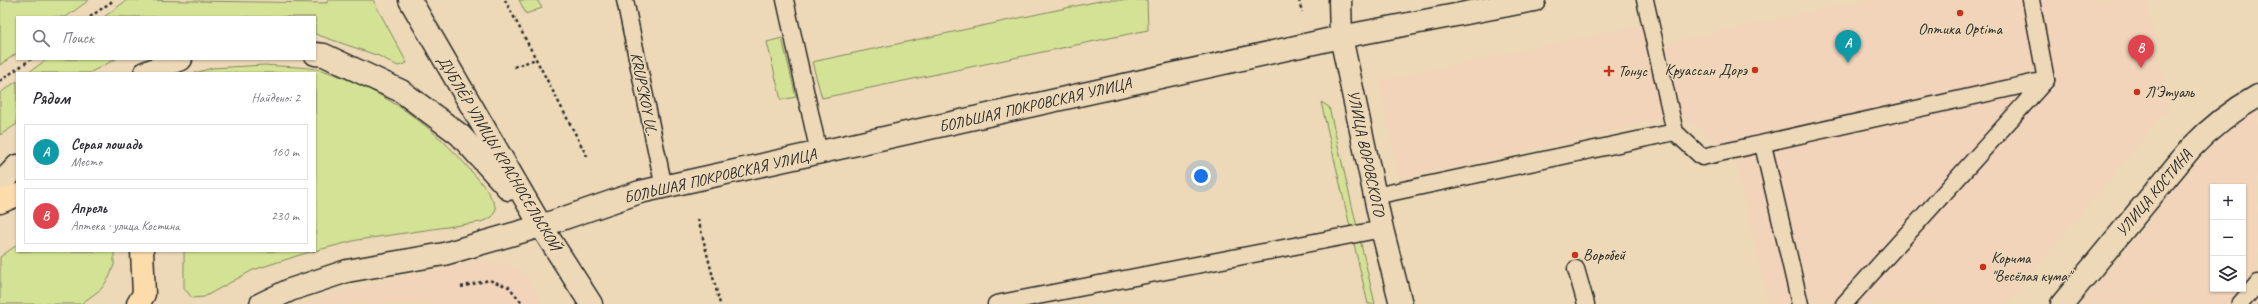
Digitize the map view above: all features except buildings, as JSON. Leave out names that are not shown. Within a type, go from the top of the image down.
[{"type":"main road","name":"ДУБЛЁР УЛИЦЫ КРАСНОСЕЛЬСКОЙ","points":[[410,0],[541,226],[591,304]]},
{"type":"main road","name":"УЛИЦА ВОРОВСКОГО","points":[[1340,0],[1341,37],[1382,229],[1401,304]]},
{"type":"main road","name":"БОЛЬШАЯ ПОКРОВСКАЯ УЛИЦА","points":[[261,304],[290,290],[347,271],[444,254],[541,226],[640,192],[664,188],[1341,37],[1534,0]]},
{"type":"main road","points":[[316,54],[324,55],[401,91],[460,135],[541,226]]},
{"type":"main road","points":[[148,72],[178,60]]},
{"type":"main road","name":"УЛИЦА КОСТИНА","points":[[2062,304],[2191,148],[2210,128],[2242,105],[2258,96]]},
{"type":"main road","points":[[0,184],[16,167]]},
{"type":"main road","points":[[0,202],[16,195]]},
{"type":"main road","points":[[138,304],[144,294],[142,252]]},
{"type":"lane","name":"KRUPSKOY UL.","points":[[625,0],[664,188]]},
{"type":"lane","points":[[785,0],[819,153]]},
{"type":"lane","points":[[1645,0],[1674,132],[1702,157],[1763,145],[2046,80]]},
{"type":"lane","points":[[2031,0],[2046,80]]},
{"type":"lane","points":[[1844,304],[2046,80]]},
{"type":"lane","points":[[1375,196],[1674,132]]},
{"type":"lane","points":[[1763,145],[1800,304]]},
{"type":"lane","points":[[996,304],[1382,229]]},
{"type":"lane","points":[[1576,269],[1586,304]]},
{"type":"lane","points":[[2240,304],[2258,283]]},
{"type":"path","points":[[91,16],[114,0]]},
{"type":"path","points":[[505,0],[588,158]]},
{"type":"path","points":[[1299,0],[1302,12]]},
{"type":"path","points":[[514,67],[536,59]]},
{"type":"path","points":[[0,81],[30,60]]},
{"type":"path","points":[[698,219],[720,304]]},
{"type":"path","points":[[461,287],[489,280],[509,287],[523,304]]},
{"type":"shaded area","points":[[1863,0],[2146,0],[2169,107],[2007,304],[1768,304],[1734,155],[1680,115],[1399,180],[1379,81],[1654,22],[1660,45]]},
{"type":"shaded area","points":[[2258,104],[2258,304],[2081,304],[2245,106]]},
{"type":"shaded area","points":[[480,260],[506,264],[526,275],[543,304],[298,304],[351,288]]},
{"type":"green space","points":[[0,0],[89,0],[67,16],[16,16],[16,54],[0,65]]},
{"type":"green space","points":[[127,0],[327,3],[327,0],[373,0],[407,63],[398,66],[379,56],[316,34],[316,16],[105,16]]},
{"type":"green space","points":[[519,0],[537,0],[542,8],[526,14]]},
{"type":"green space","points":[[1104,0],[1147,0],[1148,30],[822,98],[812,62]]},
{"type":"green space","points":[[782,38],[796,97],[781,100],[767,42]]},
{"type":"green space","points":[[46,60],[114,60],[91,72],[29,72]]},
{"type":"green space","points":[[265,65],[321,70],[369,89],[407,112],[441,139],[457,155],[489,194],[496,209],[492,217],[481,222],[357,240],[316,251],[316,72],[198,72],[212,68]]},
{"type":"green space","points":[[16,82],[16,125],[0,135],[0,93]]},
{"type":"green space","points":[[1321,102],[1329,107],[1375,304],[1368,304]]},
{"type":"green space","points":[[16,246],[16,252],[114,252],[114,265],[109,278],[101,289],[81,304],[0,304],[0,257]]},
{"type":"green space","points":[[184,252],[311,252],[253,270],[204,297],[192,298],[184,288]]},
{"type":"place","name":"Оптика Optima","points":[[1960,13]]},
{"type":"place","name":"Серая лошадь","points":[[1848,63]]},
{"type":"place","name":"Апрель","points":[[2141,68]]},
{"type":"place","name":"Круассан Дорэ","points":[[1755,70]]},
{"type":"place","name":"Тонус","points":[[1609,71]]},
{"type":"place","name":"Л'Этуаль","points":[[2137,92]]},
{"type":"place","name":"Воробей","points":[[1575,255]]},
{"type":"place","name":"Корчма \"Весёлая кума\"","points":[[1983,267]]}]
